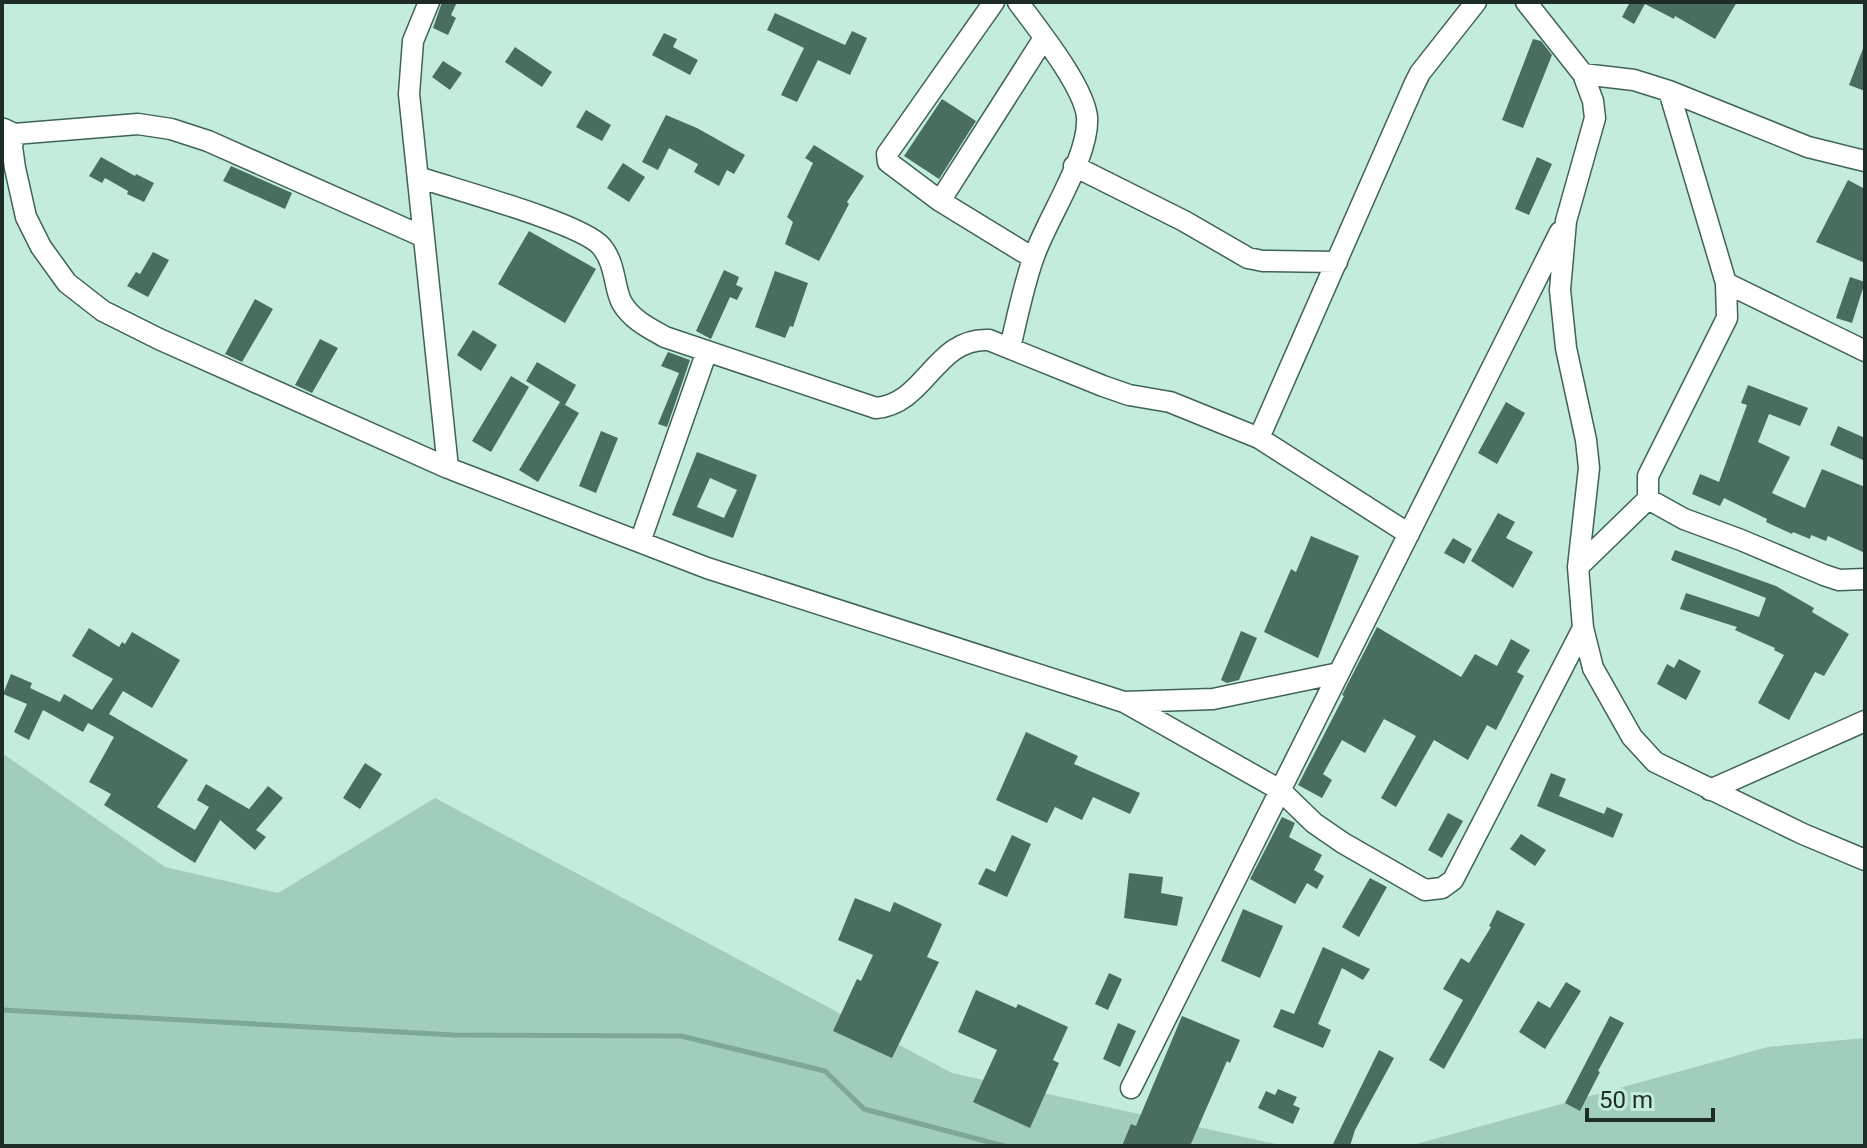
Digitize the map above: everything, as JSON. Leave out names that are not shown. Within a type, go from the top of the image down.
[{"type":"street","points":[[429,2],[413,41],[409,94],[448,468]]},
{"type":"street","points":[[994,2],[887,154],[888,162],[940,201],[1033,258]]},
{"type":"street","points":[[1010,348],[1033,258],[1074,166],[1085,134],[1087,117],[1082,98],[1018,2]]},
{"type":"street","points":[[1259,438],[1414,85],[1476,2]]},
{"type":"street","points":[[1526,2],[1583,74],[1593,101],[1595,118],[1566,221],[1560,290],[1566,348],[1589,468],[1578,567],[1583,628],[1593,668],[1632,737],[1655,762],[1865,860]]},
{"type":"street","points":[[940,201],[1044,38]]},
{"type":"street","points":[[1583,74],[1634,80],[1808,147],[1865,161]]},
{"type":"street","points":[[1578,567],[1648,499],[1648,476],[1727,318],[1726,283],[1669,91]]},
{"type":"street","points":[[424,237],[208,141],[171,129],[138,124],[8,131],[26,217],[41,247],[67,283],[103,311],[448,468],[707,568],[1124,702],[1280,790],[1314,823],[1425,890],[1442,888],[1453,880],[1583,628]]},
{"type":"street","points":[[1074,166],[1184,221],[1248,258],[1337,262]]},
{"type":"street","points":[[418,177],[575,230],[601,245],[616,275],[621,301],[636,320],[665,337],[876,408],[892,407],[903,399],[958,344],[975,339],[989,340],[1103,386],[1129,395],[1170,402],[1259,438],[1409,534]]},
{"type":"street","points":[[1131,1088],[1566,221]]},
{"type":"street","points":[[1726,283],[1865,351]]},
{"type":"street","points":[[640,542],[707,351]]},
{"type":"street","points":[[1648,499],[1684,519],[1824,575],[1839,580],[1865,579]]},
{"type":"street","points":[[1124,702],[1213,699],[1339,673]]},
{"type":"street","points":[[1710,790],[1865,721]]},
{"type":"green space","points":[[2,753],[165,867],[278,893],[435,798],[952,1073],[1285,1146],[2,1146]]},
{"type":"green space","points":[[1865,1038],[1865,1146],[1409,1146],[1768,1047]]},
{"type":"building","points":[[442,2],[457,2],[451,15],[456,18],[448,35],[433,28]]},
{"type":"building","points":[[1630,2],[1737,2],[1715,39],[1675,16],[1674,19],[1645,4],[1634,24],[1622,17]]},
{"type":"building","points":[[775,13],[845,45],[852,31],[867,38],[850,75],[818,60],[797,102],[781,95],[804,48],[767,30]]},
{"type":"building","points":[[664,33],[677,39],[673,47],[698,60],[690,75],[652,55]]},
{"type":"building","points":[[1533,39],[1541,41],[1552,55],[1523,128],[1502,120]]},
{"type":"building","points":[[515,47],[552,72],[542,87],[505,62]]},
{"type":"building","points":[[1865,47],[1865,91],[1849,85]]},
{"type":"building","points":[[443,61],[462,73],[450,90],[432,77]]},
{"type":"building","points":[[942,99],[976,121],[939,179],[904,156]]},
{"type":"building","points":[[586,110],[611,125],[602,141],[576,127]]},
{"type":"building","points":[[666,115],[697,128],[745,155],[734,174],[727,170],[719,186],[694,172],[698,164],[669,148],[658,170],[642,162]]},
{"type":"building","points":[[814,145],[864,176],[847,202],[849,204],[819,261],[785,244],[793,222],[787,217],[813,163],[805,158]]},
{"type":"building","points":[[101,157],[154,183],[144,202],[105,178],[102,183],[89,176]]},
{"type":"building","points":[[1537,157],[1552,164],[1529,215],[1515,209]]},
{"type":"building","points":[[623,163],[645,177],[629,202],[607,188]]},
{"type":"building","points":[[231,166],[292,193],[285,209],[223,181]]},
{"type":"building","points":[[1848,180],[1865,189],[1865,263],[1816,242]]},
{"type":"building","points":[[529,231],[596,269],[565,323],[498,284]]},
{"type":"building","points":[[153,252],[169,260],[148,297],[127,286],[136,272],[140,274]]},
{"type":"building","points":[[724,270],[739,277],[736,285],[743,288],[737,300],[730,297],[711,339],[696,331]]},
{"type":"building","points":[[775,271],[808,283],[793,327],[790,326],[785,338],[755,327]]},
{"type":"building","points":[[1850,277],[1865,282],[1852,323],[1836,318]]},
{"type":"building","points":[[255,299],[273,309],[242,362],[225,354]]},
{"type":"building","points":[[473,330],[497,345],[481,371],[457,355]]},
{"type":"building","points":[[320,339],[338,348],[312,393],[295,385]]},
{"type":"building","points":[[668,352],[690,360],[667,427],[658,424],[679,373],[661,366]]},
{"type":"building","points":[[537,362],[576,385],[565,405],[526,381]]},
{"type":"building","points":[[511,376],[529,387],[491,452],[472,441]]},
{"type":"building","points":[[1748,385],[1808,408],[1800,426],[1769,414],[1758,442],[1790,457],[1772,493],[1805,508],[1822,469],[1865,487],[1865,553],[1828,536],[1826,541],[1811,535],[1810,539],[1792,534],[1724,498],[1720,506],[1692,494],[1700,474],[1719,482],[1747,405],[1741,403]]},
{"type":"building","points":[[560,402],[579,413],[538,482],[519,470]]},
{"type":"building","points":[[1506,402],[1525,413],[1497,464],[1478,453]]},
{"type":"building","points":[[1838,426],[1865,438],[1865,461],[1830,445]]},
{"type":"building","points":[[601,431],[618,438],[596,493],[579,486]]},
{"type":"building","points":[[697,452],[757,475],[733,538],[672,515]],"holes":[[[710,478],[737,490],[724,518],[697,507]]]},
{"type":"building","points":[[1498,513],[1515,522],[1506,538],[1533,552],[1513,588],[1471,561]]},
{"type":"building","points":[[1311,536],[1359,556],[1318,658],[1264,632],[1291,569],[1296,572]]},
{"type":"building","points":[[1453,538],[1472,549],[1464,564],[1444,553]]},
{"type":"building","points":[[1675,550],[1776,586],[1814,608],[1812,612],[1849,634],[1824,676],[1815,672],[1789,720],[1758,703],[1784,655],[1735,630],[1737,627],[1680,609],[1686,593],[1759,617],[1766,598],[1671,560]]},
{"type":"building","points":[[1377,627],[1461,677],[1475,654],[1497,666],[1511,639],[1530,650],[1517,672],[1524,676],[1496,730],[1487,725],[1468,760],[1434,740],[1396,807],[1381,798],[1416,736],[1384,719],[1365,753],[1342,740],[1323,774],[1332,780],[1322,798],[1298,785]]},
{"type":"building","points":[[89,628],[119,647],[122,642],[125,644],[132,632],[180,660],[152,708],[123,691],[109,714],[188,760],[157,807],[195,830],[209,807],[197,800],[206,784],[249,809],[268,786],[283,798],[256,830],[266,837],[255,850],[220,820],[195,863],[104,805],[111,794],[89,782],[114,737],[88,723],[83,732],[43,710],[29,740],[14,732],[27,704],[3,694],[11,674],[32,683],[30,688],[60,702],[64,694],[92,710],[113,679],[72,656]]},
{"type":"building","points":[[1241,631],[1257,638],[1239,680],[1227,683],[1221,680]]},
{"type":"building","points":[[1679,659],[1701,671],[1686,700],[1657,684],[1667,664],[1674,668]]},
{"type":"building","points":[[1026,732],[1078,756],[1074,764],[1140,793],[1130,814],[1093,797],[1082,820],[1055,807],[1047,823],[996,800]]},
{"type":"building","points":[[365,763],[382,774],[360,809],[343,798]]},
{"type":"building","points":[[1551,773],[1566,779],[1559,796],[1604,814],[1607,807],[1623,814],[1613,838],[1537,806]]},
{"type":"building","points":[[1448,813],[1463,821],[1442,858],[1428,850]]},
{"type":"building","points":[[1282,817],[1295,823],[1289,837],[1322,855],[1314,870],[1324,876],[1317,889],[1307,883],[1295,904],[1250,879]]},
{"type":"building","points":[[1521,834],[1546,850],[1535,866],[1510,849]]},
{"type":"building","points":[[1012,835],[1031,844],[1007,897],[978,884],[986,868],[995,872]]},
{"type":"building","points":[[1129,873],[1163,877],[1161,893],[1183,897],[1177,926],[1124,918]]},
{"type":"building","points":[[1370,878],[1387,887],[1359,937],[1342,927]]},
{"type":"building","points":[[855,898],[890,912],[894,902],[942,924],[927,957],[939,962],[892,1058],[833,1031],[857,979],[861,981],[873,955],[838,940]]},
{"type":"building","points":[[1243,909],[1283,926],[1260,978],[1221,961]]},
{"type":"building","points":[[1497,910],[1525,924],[1444,1069],[1429,1060],[1463,1000],[1443,989],[1461,958],[1469,963],[1491,927]]},
{"type":"building","points":[[1323,947],[1370,969],[1363,980],[1342,968],[1318,1024],[1331,1030],[1323,1048],[1273,1027],[1281,1009],[1294,1014]]},
{"type":"building","points":[[1109,973],[1122,979],[1108,1010],[1095,1004]]},
{"type":"building","points":[[1566,982],[1581,991],[1545,1049],[1519,1032],[1538,1001],[1550,1008]]},
{"type":"building","points":[[976,990],[1016,1008],[1018,1004],[1068,1027],[1053,1060],[1059,1063],[1030,1128],[973,1102],[997,1050],[958,1032]]},
{"type":"building","points":[[1182,1016],[1240,1040],[1230,1063],[1227,1061],[1190,1146],[1122,1146],[1131,1124],[1136,1126]]},
{"type":"building","points":[[1610,1016],[1624,1023],[1580,1111],[1565,1103]]},
{"type":"building","points":[[1118,1023],[1136,1031],[1120,1067],[1103,1059]]},
{"type":"building","points":[[1379,1050],[1394,1058],[1355,1130],[1350,1146],[1332,1146]]},
{"type":"building","points":[[1278,1089],[1297,1097],[1293,1105],[1300,1108],[1293,1124],[1258,1108],[1266,1091],[1275,1095]]},
{"type":"waterway","points":[[2,1010],[454,1035],[681,1036],[825,1071],[864,1109],[1004,1146]]}]
